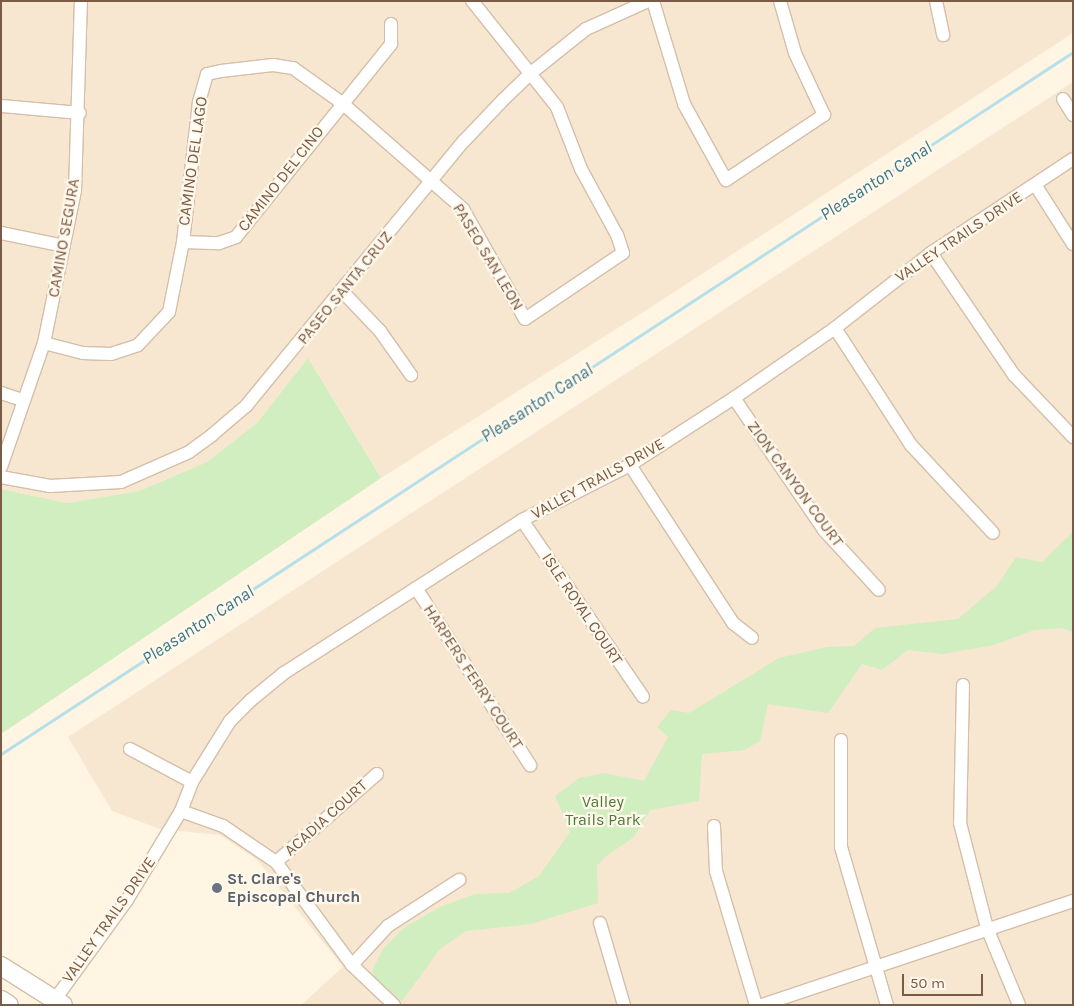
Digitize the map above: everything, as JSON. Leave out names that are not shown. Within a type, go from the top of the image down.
[{"type":"main road","points":[[1,966],[56,1003]]},
{"type":"street","name":"CAMINO SEGURA","points":[[1,467],[44,343],[75,190],[80,113],[81,1]]},
{"type":"street","points":[[472,1],[531,72]]},
{"type":"street","name":"PASEO SANTA CRUZ","points":[[1,477],[50,486],[120,482],[189,452],[246,406],[433,182],[464,141],[531,72],[586,29],[648,1]]},
{"type":"street","points":[[653,1],[684,104],[726,180],[824,116],[796,53],[780,1]]},
{"type":"street","points":[[936,1],[943,35]]},
{"type":"street","name":"CAMINO DEL CINO","points":[[183,242],[212,243],[236,237],[390,44],[391,24]]},
{"type":"street","name":"CAMINO DEL LAGO","points":[[44,343],[98,355],[138,345],[156,330],[169,312],[183,242],[199,102],[207,74],[273,65],[293,68],[342,103],[433,182]]},
{"type":"street","name":"PASEO SAN LEON","points":[[433,182],[463,209],[524,319],[623,254],[617,235],[581,169],[557,106],[531,72]]},
{"type":"street","points":[[1063,99],[1073,115]]},
{"type":"street","points":[[1,106],[80,113]]},
{"type":"street","name":"VALLEY TRAILS DRIVE","points":[[56,1003],[127,900],[181,811],[192,782],[230,721],[251,700],[284,673],[522,520],[630,465],[734,398],[835,328],[930,253],[1036,186],[1073,159]]},
{"type":"street","points":[[1036,186],[1073,244]]},
{"type":"street","points":[[1,233],[64,246]]},
{"type":"street","points":[[930,253],[1014,375],[1073,437]]},
{"type":"street","points":[[341,290],[380,331],[411,375]]},
{"type":"street","points":[[835,328],[911,445],[993,533]]},
{"type":"street","points":[[1,392],[23,400]]},
{"type":"street","name":"ZION CANYON COURT","points":[[734,398],[824,530],[879,590]]},
{"type":"street","points":[[630,465],[733,623],[752,638]]},
{"type":"street","name":"ISLE ROYAL COURT","points":[[522,520],[642,697]]},
{"type":"street","name":"HARPERS FERRY COURT","points":[[416,588],[530,766]]},
{"type":"street","points":[[963,685],[960,823],[987,928],[1019,1005]]},
{"type":"street","points":[[841,740],[840,847],[873,966],[887,1005]]},
{"type":"street","points":[[130,749],[192,782]]},
{"type":"street","name":"ACADIA COURT","points":[[276,862],[377,774]]},
{"type":"street","points":[[181,811],[223,826],[276,862],[352,965],[394,1005]]},
{"type":"street","points":[[714,826],[716,871],[756,1005]]},
{"type":"street","points":[[352,965],[388,926],[459,880]]},
{"type":"street","points":[[762,1005],[873,966],[1073,901]]},
{"type":"street","points":[[600,923],[624,1005]]},
{"type":"shaded area","points":[[1,1],[1073,1],[1073,33],[662,300],[381,478],[308,358],[257,423],[207,462],[139,491],[67,503],[1,489]]},
{"type":"shaded area","points":[[1073,82],[1073,1005],[301,1005],[343,967],[257,860],[220,835],[160,829],[112,811],[68,737]]},
{"type":"green space","points":[[308,358],[381,478],[1,734],[1,489],[67,503],[139,491],[207,462],[257,423]]},
{"type":"green space","name":"Valley Trails Park","points":[[1073,532],[1073,632],[1061,628],[1034,630],[994,645],[943,654],[908,650],[882,670],[862,664],[828,713],[768,704],[760,741],[744,750],[702,754],[699,801],[650,810],[634,837],[605,857],[597,866],[598,903],[531,924],[466,931],[440,949],[402,1001],[376,980],[372,971],[383,949],[405,927],[440,907],[475,894],[509,893],[539,876],[570,832],[555,796],[579,778],[604,773],[644,781],[668,737],[657,727],[671,710],[689,713],[779,658],[827,647],[854,646],[875,628],[958,619],[997,586],[1016,557],[1042,562]]},
{"type":"waterway","name":"Pleasanton Canal","points":[[1,754],[1073,52]]},
{"type":"place","name":"St. Clare's Episcopal Church","points":[[217,888]]}]
